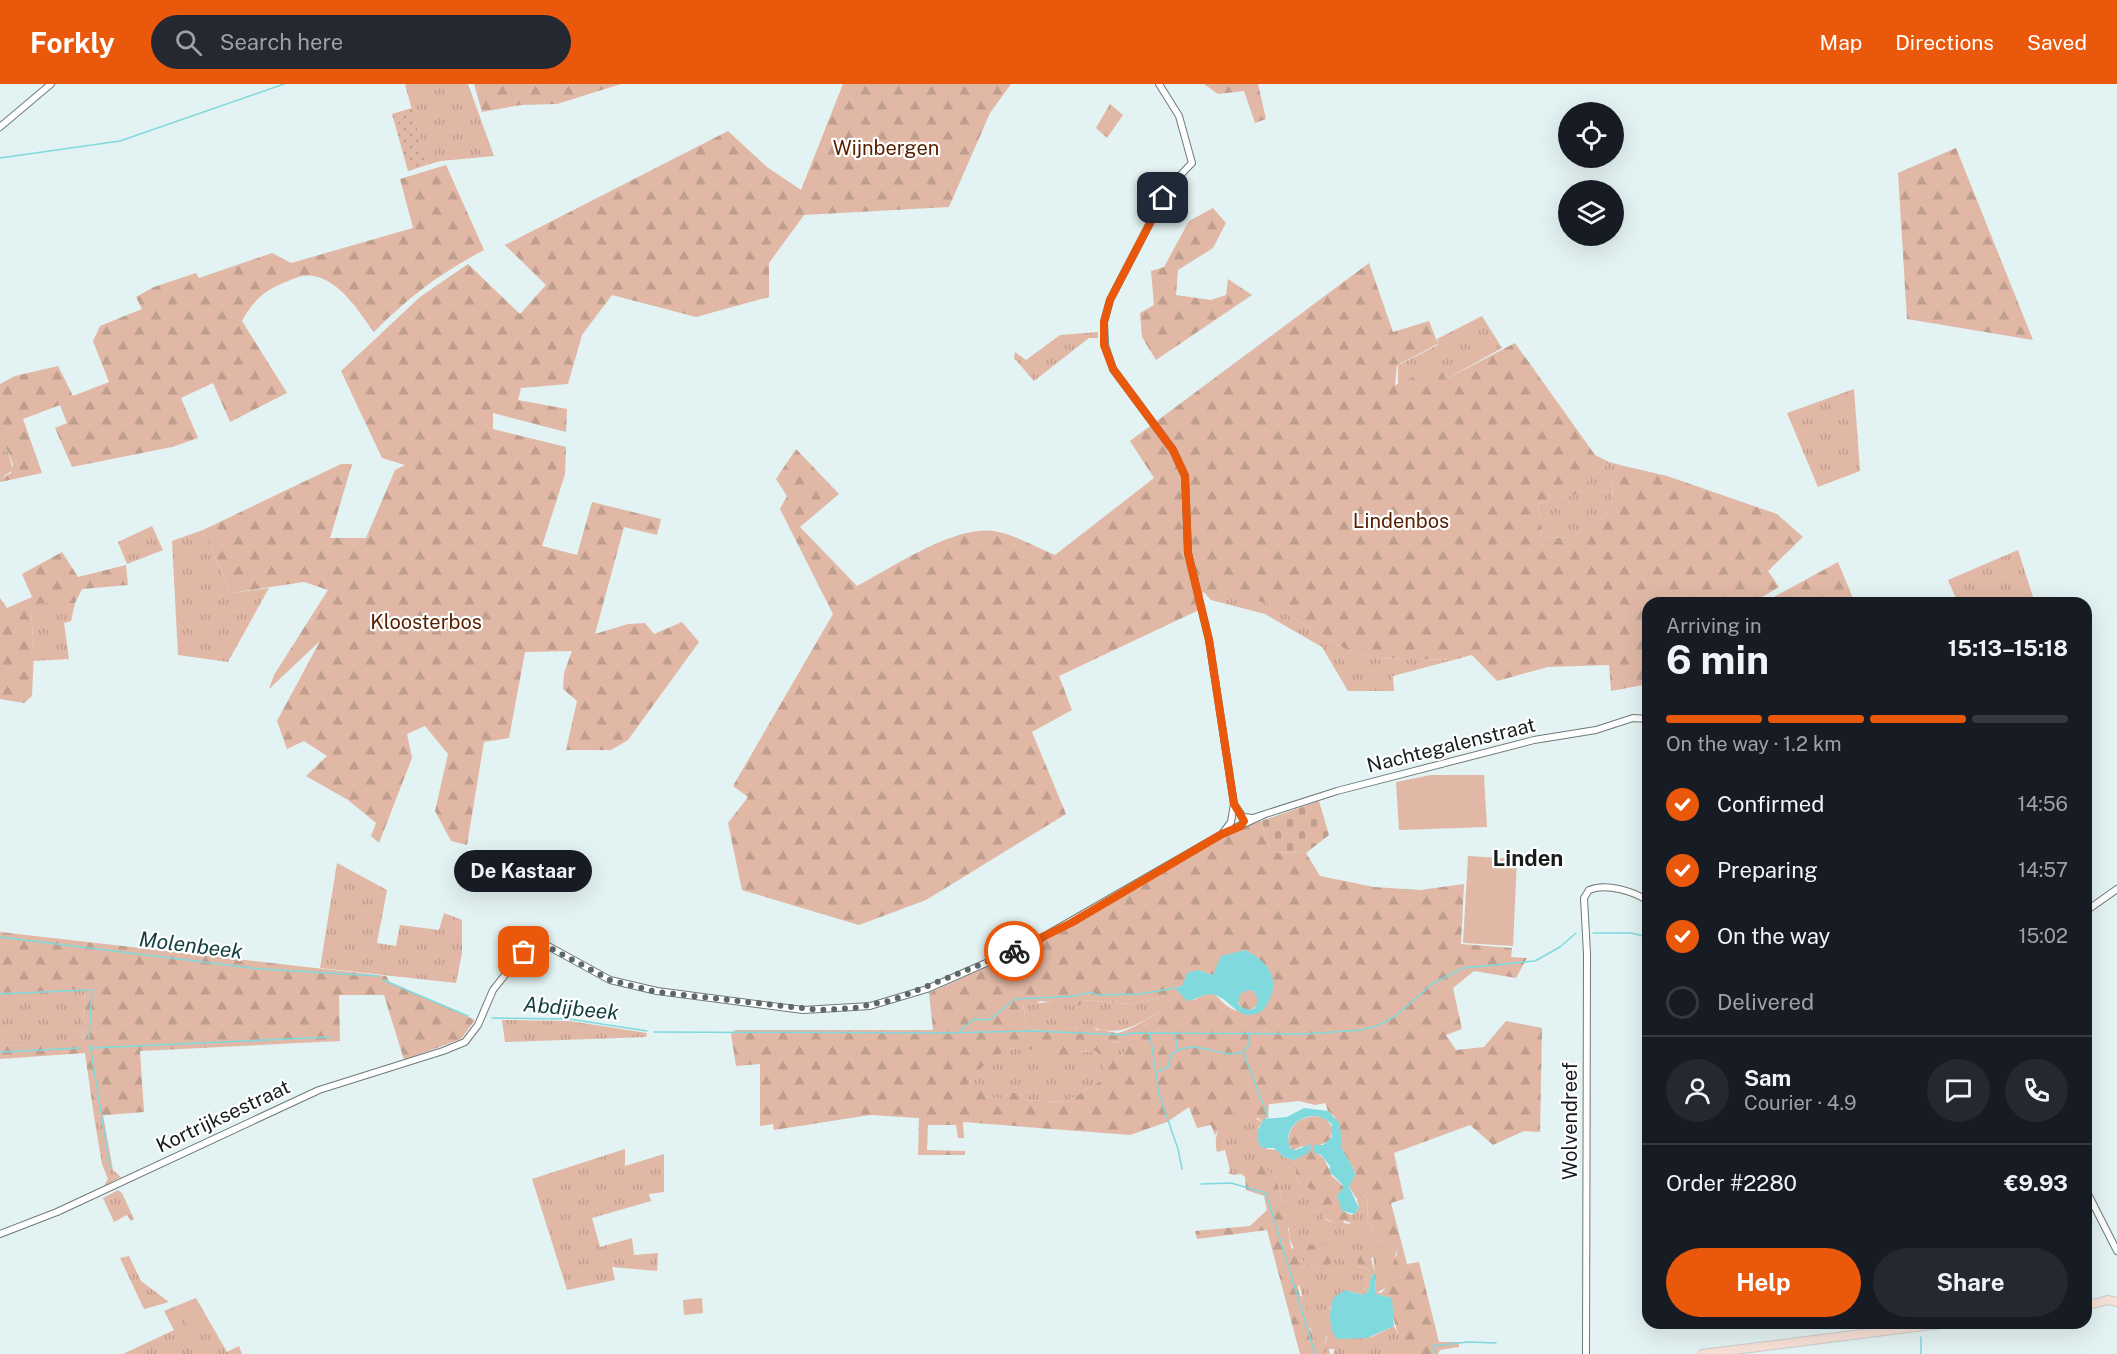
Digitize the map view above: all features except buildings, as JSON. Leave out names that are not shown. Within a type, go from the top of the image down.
[{"type":"main road","points":[[2092,1304],[2099,1301],[2117,1302]]},
{"type":"main road","points":[[1702,1354],[1900,1329]]},
{"type":"street","points":[[0,127],[51,84]]},
{"type":"street","points":[[1159,84],[1179,116],[1192,164],[1167,191],[1110,300],[1104,322],[1104,345],[1113,369],[1173,450],[1185,476],[1188,553],[1209,640],[1234,804],[1233,822]]},
{"type":"street","name":"Nachtegalenstraat","points":[[465,1042],[478,1025],[486,1003],[501,979],[524,952],[534,945],[543,944],[610,980],[657,992],[803,1010],[870,1006],[927,989],[1036,941],[1222,834],[1233,822],[1242,818],[1251,822],[1263,815],[1337,791],[1534,740],[1596,730],[1634,718],[1642,719]]},
{"type":"street","points":[[1234,804],[1242,818]]},
{"type":"street","name":"Nachtegalenstraat","points":[[1233,822],[1242,818]]},
{"type":"street","name":"Wolvendreef","points":[[1586,1354],[1587,937],[1584,922],[1584,898],[1589,890],[1596,887],[1618,889],[1642,898]]},
{"type":"street","points":[[2092,907],[2117,889]]},
{"type":"street","name":"Kortrijksestraat","points":[[0,1234],[78,1202],[311,1094],[465,1042]]},
{"type":"street","points":[[2092,1202],[2117,1251]]},
{"type":"green space","points":[[405,84],[468,84],[494,156],[441,161],[427,165]]},
{"type":"green space","points":[[474,84],[621,84],[557,104],[521,105],[482,112]]},
{"type":"green space","name":"Kloosterbos","points":[[843,84],[1011,84],[990,113],[949,207],[804,215],[769,263],[769,297],[696,317],[612,295],[582,335],[568,384],[521,388],[518,400],[567,409],[566,432],[493,413],[493,429],[566,447],[565,474],[542,546],[577,555],[592,502],[661,519],[657,535],[624,527],[595,634],[628,624],[645,623],[654,634],[682,622],[699,642],[628,740],[611,750],[566,750],[577,701],[563,689],[564,673],[572,651],[525,652],[509,738],[484,742],[467,845],[451,841],[435,811],[448,754],[425,726],[407,734],[412,758],[379,843],[371,836],[376,823],[348,800],[306,776],[327,756],[304,741],[287,749],[277,721],[320,641],[269,689],[274,675],[328,590],[304,582],[231,593],[203,530],[341,464],[352,464],[330,538],[366,538],[395,470],[405,465],[382,458],[341,371],[420,297],[468,264],[520,314],[546,285],[505,245],[728,131],[767,167],[801,190]]},
{"type":"green space","points":[[1204,84],[1258,84],[1266,119],[1255,123],[1244,91],[1218,94]]},
{"type":"green space","points":[[1110,104],[1123,115],[1107,138],[1096,128]]},
{"type":"green space","points":[[412,108],[427,165],[408,171],[392,114]]},
{"type":"green space","points":[[1956,148],[2033,340],[1907,319],[1898,173]]},
{"type":"green space","points":[[446,165],[484,250],[426,286],[374,332],[348,298],[332,284],[313,276],[293,279],[263,294],[249,309],[242,321],[287,393],[230,422],[213,383],[181,398],[198,438],[172,447],[72,467],[55,428],[67,423],[60,405],[23,419],[42,473],[0,482],[0,479],[11,473],[13,465],[7,449],[0,452],[0,384],[15,376],[58,366],[73,396],[109,382],[93,341],[100,326],[142,309],[136,297],[154,287],[196,273],[199,278],[272,253],[291,263],[413,228],[400,179]]},
{"type":"green space","points":[[1213,208],[1226,223],[1213,248],[1178,270],[1176,295],[1211,300],[1226,295],[1228,279],[1252,295],[1156,360],[1142,337],[1140,313],[1154,305],[1151,271],[1164,267],[1189,221]]},
{"type":"green space","name":"Lindenbos","points":[[1369,263],[1393,332],[1429,321],[1438,344],[1397,365],[1395,385],[1440,366],[1446,379],[1515,343],[1595,455],[1609,462],[1587,481],[1588,491],[1538,504],[1542,537],[1571,538],[1613,509],[1612,476],[1620,465],[1667,476],[1777,514],[1803,537],[1768,571],[1779,587],[1762,597],[1642,597],[1642,685],[1611,691],[1609,665],[1548,667],[1497,681],[1472,655],[1453,660],[1371,658],[1347,650],[1268,603],[1203,592],[1199,610],[1059,676],[1072,710],[1032,732],[1066,814],[926,900],[859,925],[742,890],[728,823],[748,797],[733,786],[833,614],[780,509],[787,496],[776,479],[796,449],[839,494],[800,527],[857,586],[924,549],[961,534],[978,531],[994,531],[1009,535],[1055,555],[1154,478],[1130,441]]},
{"type":"green space","points":[[1482,316],[1502,348],[1446,379],[1440,368],[1398,385],[1398,365],[1438,345],[1437,339]]},
{"type":"green space","points":[[1098,332],[1098,338],[1089,338],[1034,381],[1014,358],[1015,352],[1026,360],[1060,335]]},
{"type":"green space","points":[[1854,389],[1860,471],[1818,487],[1787,413]]},
{"type":"green space","points":[[7,449],[13,470],[0,479],[0,452]]},
{"type":"green space","points":[[1609,462],[1620,465],[1612,477],[1613,509],[1571,538],[1542,537],[1538,504],[1587,491],[1587,481]]},
{"type":"green space","points":[[152,526],[163,550],[127,564],[118,542]]},
{"type":"green space","points":[[203,530],[231,593],[269,588],[228,662],[178,655],[172,541]]},
{"type":"green space","points":[[2018,550],[2033,597],[1955,597],[1948,580]]},
{"type":"green space","points":[[62,552],[78,577],[126,565],[128,585],[82,589],[75,603],[39,603],[31,612],[34,651],[32,696],[24,703],[0,699],[0,598],[7,608],[32,597],[22,574]]},
{"type":"green space","points":[[1838,562],[1853,597],[1774,597]]},
{"type":"green space","points":[[1203,591],[1268,603],[1347,650],[1371,658],[1453,660],[1393,676],[1394,691],[1348,691],[1322,647],[1265,614],[1211,600]]},
{"type":"green space","points":[[39,603],[75,603],[71,621],[64,623],[69,659],[32,661],[34,651],[31,612]]},
{"type":"green space","points":[[1431,775],[1484,775],[1487,827],[1399,830],[1396,782]]},
{"type":"green space","points":[[1319,801],[1329,835],[1306,853],[1272,852],[1261,821]]},
{"type":"green space","points":[[1261,821],[1272,852],[1306,853],[1320,876],[1374,887],[1420,890],[1464,884],[1461,944],[1512,948],[1511,957],[1527,958],[1516,978],[1474,971],[1453,988],[1462,1029],[1446,1035],[1456,1050],[1484,1047],[1506,1021],[1542,1028],[1540,1132],[1524,1131],[1493,1145],[1470,1125],[1394,1153],[1404,1199],[1391,1203],[1407,1264],[1419,1262],[1439,1342],[1459,1342],[1459,1347],[1440,1350],[1438,1354],[1402,1354],[1392,1298],[1376,1294],[1375,1276],[1372,1274],[1368,1291],[1363,1295],[1369,1269],[1358,1266],[1357,1258],[1362,1251],[1369,1251],[1377,1281],[1377,1292],[1381,1293],[1386,1288],[1385,1279],[1376,1263],[1380,1258],[1386,1261],[1389,1272],[1394,1272],[1393,1263],[1397,1255],[1396,1250],[1381,1249],[1378,1240],[1370,1242],[1366,1233],[1373,1229],[1367,1220],[1368,1198],[1362,1196],[1357,1199],[1349,1187],[1355,1175],[1354,1170],[1342,1149],[1335,1117],[1328,1111],[1325,1103],[1315,1105],[1299,1101],[1269,1104],[1268,1117],[1262,1122],[1258,1118],[1243,1121],[1240,1110],[1231,1115],[1220,1115],[1220,1127],[1215,1135],[1211,1125],[1197,1128],[1189,1107],[1167,1122],[1130,1135],[963,1122],[964,1138],[958,1138],[956,1125],[928,1125],[927,1150],[965,1151],[965,1155],[918,1155],[919,1118],[870,1115],[774,1130],[773,1124],[760,1126],[760,1064],[736,1066],[731,1034],[735,1030],[933,1030],[929,993],[1048,935],[1241,828]],"holes":[[[1244,950],[1261,961],[1271,976],[1272,992],[1262,1011],[1235,1010],[1213,994],[1194,1000],[1175,988],[1182,986],[1198,970],[1213,975],[1226,956]],[[1059,997],[1066,1006],[1080,1005],[1083,1000],[1130,1004],[1165,997],[1165,1009],[1133,1027],[1116,1033],[1096,1030],[1093,1024],[1084,1024],[1077,1029],[1072,1024],[1066,1024],[1062,1031],[1027,1029],[1023,1004],[1051,1002],[1053,998]],[[1123,1042],[1125,1052],[1116,1060],[1105,1061],[1102,1066],[1105,1078],[1066,1102],[1024,1100],[1018,1093],[1007,1093],[1001,1099],[984,1096],[980,1088],[968,1088],[981,1068],[1011,1049],[1027,1048],[1062,1057],[1074,1057],[1076,1052],[1096,1051],[1100,1055],[1107,1054],[1108,1043]]]},
{"type":"green space","points":[[1468,856],[1517,859],[1513,946],[1463,943]]},
{"type":"green space","points":[[337,863],[387,890],[377,943],[396,946],[400,925],[439,930],[444,913],[462,920],[462,953],[456,983],[320,968]]},
{"type":"green space","points":[[0,932],[386,976],[390,982],[475,1020],[461,1039],[404,1060],[384,995],[339,995],[340,1041],[140,1051],[144,1112],[94,1116],[85,1053],[0,1059],[0,1046],[82,1043],[85,989],[0,993]]},
{"type":"green space","points":[[85,988],[82,1044],[0,1046],[0,993]]},
{"type":"green space","points":[[1248,990],[1255,993],[1258,1000],[1255,1007],[1248,1010],[1241,1007],[1238,1000],[1241,993]]},
{"type":"green space","points":[[1059,997],[1064,1002],[1083,1000],[1130,1004],[1165,997],[1166,1009],[1118,1031],[1097,1029],[1084,1024],[1078,1029],[1067,1024],[1062,1031],[1027,1029],[1023,1004],[1051,1002],[1053,998]]},
{"type":"green space","points":[[502,1020],[570,1021],[647,1033],[646,1037],[505,1042]]},
{"type":"green space","points":[[1124,1042],[1125,1052],[1116,1060],[1105,1078],[1066,1102],[1024,1100],[1007,1093],[1001,1099],[983,1096],[968,1088],[981,1068],[995,1057],[1011,1049],[1032,1048],[1074,1057],[1076,1052],[1096,1051],[1108,1043]]},
{"type":"green space","points":[[1240,1110],[1262,1122],[1258,1128],[1267,1149],[1278,1150],[1283,1157],[1294,1160],[1297,1181],[1315,1191],[1310,1197],[1321,1207],[1324,1219],[1350,1224],[1352,1215],[1359,1208],[1357,1199],[1362,1196],[1368,1198],[1367,1220],[1373,1229],[1366,1233],[1378,1240],[1381,1248],[1396,1250],[1395,1272],[1389,1273],[1377,1263],[1385,1278],[1386,1288],[1377,1292],[1373,1257],[1358,1266],[1369,1269],[1363,1295],[1349,1291],[1330,1308],[1337,1339],[1371,1337],[1394,1326],[1401,1339],[1402,1354],[1333,1354],[1335,1349],[1329,1349],[1330,1354],[1323,1354],[1327,1336],[1314,1341],[1296,1272],[1308,1263],[1320,1271],[1306,1251],[1306,1261],[1303,1262],[1293,1247],[1289,1235],[1290,1204],[1281,1199],[1276,1176],[1241,1167],[1241,1174],[1228,1173],[1230,1170],[1225,1150],[1217,1152],[1216,1142],[1220,1115],[1231,1115]]},
{"type":"green space","points":[[103,1115],[113,1170],[121,1177],[104,1186],[108,1179],[102,1164],[94,1116]]},
{"type":"green space","points":[[1314,1116],[1325,1118],[1333,1128],[1330,1140],[1318,1146],[1317,1153],[1324,1159],[1332,1176],[1343,1186],[1342,1211],[1352,1215],[1352,1223],[1344,1221],[1341,1229],[1337,1228],[1334,1222],[1323,1218],[1321,1207],[1314,1207],[1314,1202],[1311,1202],[1310,1196],[1314,1191],[1297,1181],[1294,1160],[1305,1153],[1303,1146],[1293,1150],[1288,1145],[1290,1133],[1295,1124]]},
{"type":"green space","points":[[625,1149],[625,1166],[664,1154],[664,1192],[649,1194],[651,1201],[592,1218],[600,1247],[632,1238],[634,1255],[658,1253],[657,1271],[612,1267],[615,1280],[567,1290],[532,1179]]},
{"type":"green space","points":[[1244,1164],[1248,1167],[1262,1166],[1276,1176],[1281,1199],[1290,1204],[1290,1212],[1296,1213],[1298,1220],[1295,1221],[1295,1227],[1288,1228],[1291,1248],[1298,1250],[1302,1262],[1306,1261],[1306,1251],[1309,1245],[1322,1244],[1332,1252],[1330,1267],[1320,1271],[1308,1263],[1296,1272],[1303,1276],[1298,1287],[1300,1296],[1308,1298],[1306,1303],[1309,1314],[1314,1316],[1317,1322],[1310,1328],[1314,1341],[1319,1325],[1324,1325],[1328,1329],[1325,1342],[1327,1350],[1323,1354],[1300,1354],[1267,1230],[1197,1239],[1195,1231],[1250,1226],[1267,1210],[1264,1196],[1246,1190],[1245,1177],[1241,1174],[1241,1167]]},
{"type":"green space","points":[[118,1190],[122,1193],[134,1219],[131,1221],[127,1215],[114,1222],[103,1198]]},
{"type":"green space","points":[[129,1256],[141,1281],[169,1302],[144,1309],[120,1258]]},
{"type":"green space","points":[[196,1298],[227,1352],[239,1346],[242,1354],[123,1354],[174,1330],[164,1311]]},
{"type":"green space","points":[[702,1298],[703,1313],[684,1315],[683,1300]]},
{"type":"green space","points":[[192,1309],[203,1331],[193,1336],[182,1314]]},
{"type":"water","points":[[1245,950],[1268,969],[1272,976],[1272,992],[1262,1011],[1247,1015],[1211,994],[1187,1001],[1175,988],[1182,986],[1187,973],[1198,970],[1213,975],[1221,956]],"holes":[[[1248,990],[1253,991],[1258,999],[1255,1008],[1250,1010],[1241,1007],[1238,1003],[1240,994]]]},
{"type":"water","points":[[1304,1108],[1328,1111],[1340,1124],[1342,1149],[1355,1175],[1349,1187],[1359,1208],[1355,1214],[1342,1211],[1337,1196],[1343,1188],[1342,1184],[1329,1171],[1330,1166],[1321,1155],[1313,1152],[1313,1145],[1323,1145],[1332,1137],[1332,1125],[1325,1119],[1309,1116],[1294,1124],[1288,1139],[1290,1148],[1296,1150],[1311,1144],[1310,1152],[1294,1160],[1283,1157],[1274,1148],[1262,1148],[1258,1140],[1257,1134],[1264,1119],[1287,1117]]},
{"type":"water","points":[[1372,1274],[1375,1275],[1376,1294],[1392,1298],[1394,1326],[1367,1338],[1337,1339],[1330,1319],[1334,1297],[1345,1290],[1363,1295],[1368,1291]]},
{"type":"waterway","points":[[0,158],[120,141],[284,84]]},
{"type":"waterway","points":[[654,1032],[1034,1031],[1126,1035],[1131,1033],[1304,1034],[1361,1030],[1377,1026],[1397,1015],[1432,984],[1463,968],[1535,961],[1560,947],[1576,933]]},
{"type":"waterway","points":[[1593,933],[1631,933],[1642,936]]},
{"type":"waterway","name":"Molenbeek","points":[[0,937],[261,969],[379,976]]},
{"type":"waterway","name":"Abdijbeek","points":[[383,980],[468,1016]]},
{"type":"waterway","points":[[960,1031],[974,1019],[989,1020],[1015,999],[1075,996],[1092,992],[1096,995],[1140,994],[1175,988]]},
{"type":"waterway","points":[[0,994],[86,990]]},
{"type":"waterway","points":[[88,990],[92,990],[89,1038]]},
{"type":"waterway","name":"Abdijbeek","points":[[492,1018],[569,1019],[647,1031]]},
{"type":"waterway","points":[[1249,1032],[1249,1045],[1243,1052],[1268,1117]]},
{"type":"waterway","points":[[1175,1033],[1177,1049]]},
{"type":"waterway","points":[[1150,1034],[1159,1094],[1178,1149],[1182,1169]]},
{"type":"waterway","points":[[91,1048],[331,1037]]},
{"type":"waterway","points":[[90,1045],[110,1168]]},
{"type":"waterway","points":[[1157,1072],[1168,1067],[1171,1054],[1181,1049],[1190,1047],[1233,1054],[1243,1052]]},
{"type":"waterway","points":[[0,1052],[80,1048]]},
{"type":"waterway","points":[[1201,1184],[1231,1183],[1266,1193],[1315,1354]]},
{"type":"waterway","points":[[1921,1337],[1921,1354]]},
{"type":"waterway","points":[[1435,1354],[1433,1346],[1468,1342],[1496,1343]]},
{"type":"way so far","points":[[524,952],[531,946],[543,944],[610,980],[657,992],[772,1007],[833,1010],[870,1006],[927,989],[1014,951]]},
{"type":"place","name":"De Kastaar","points":[[524,952]]},
{"type":"district","name":"Linden","points":[[1528,858]]},
{"type":"route","points":[[1014,951],[1071,923],[1222,834],[1229,833],[1243,825],[1244,821],[1234,804],[1209,640],[1188,553],[1185,476],[1181,463],[1173,450],[1113,369],[1104,345],[1104,322],[1110,300],[1163,198]]},
{"type":"park label","name":"Wijnbergen","points":[[886,148]]}]
